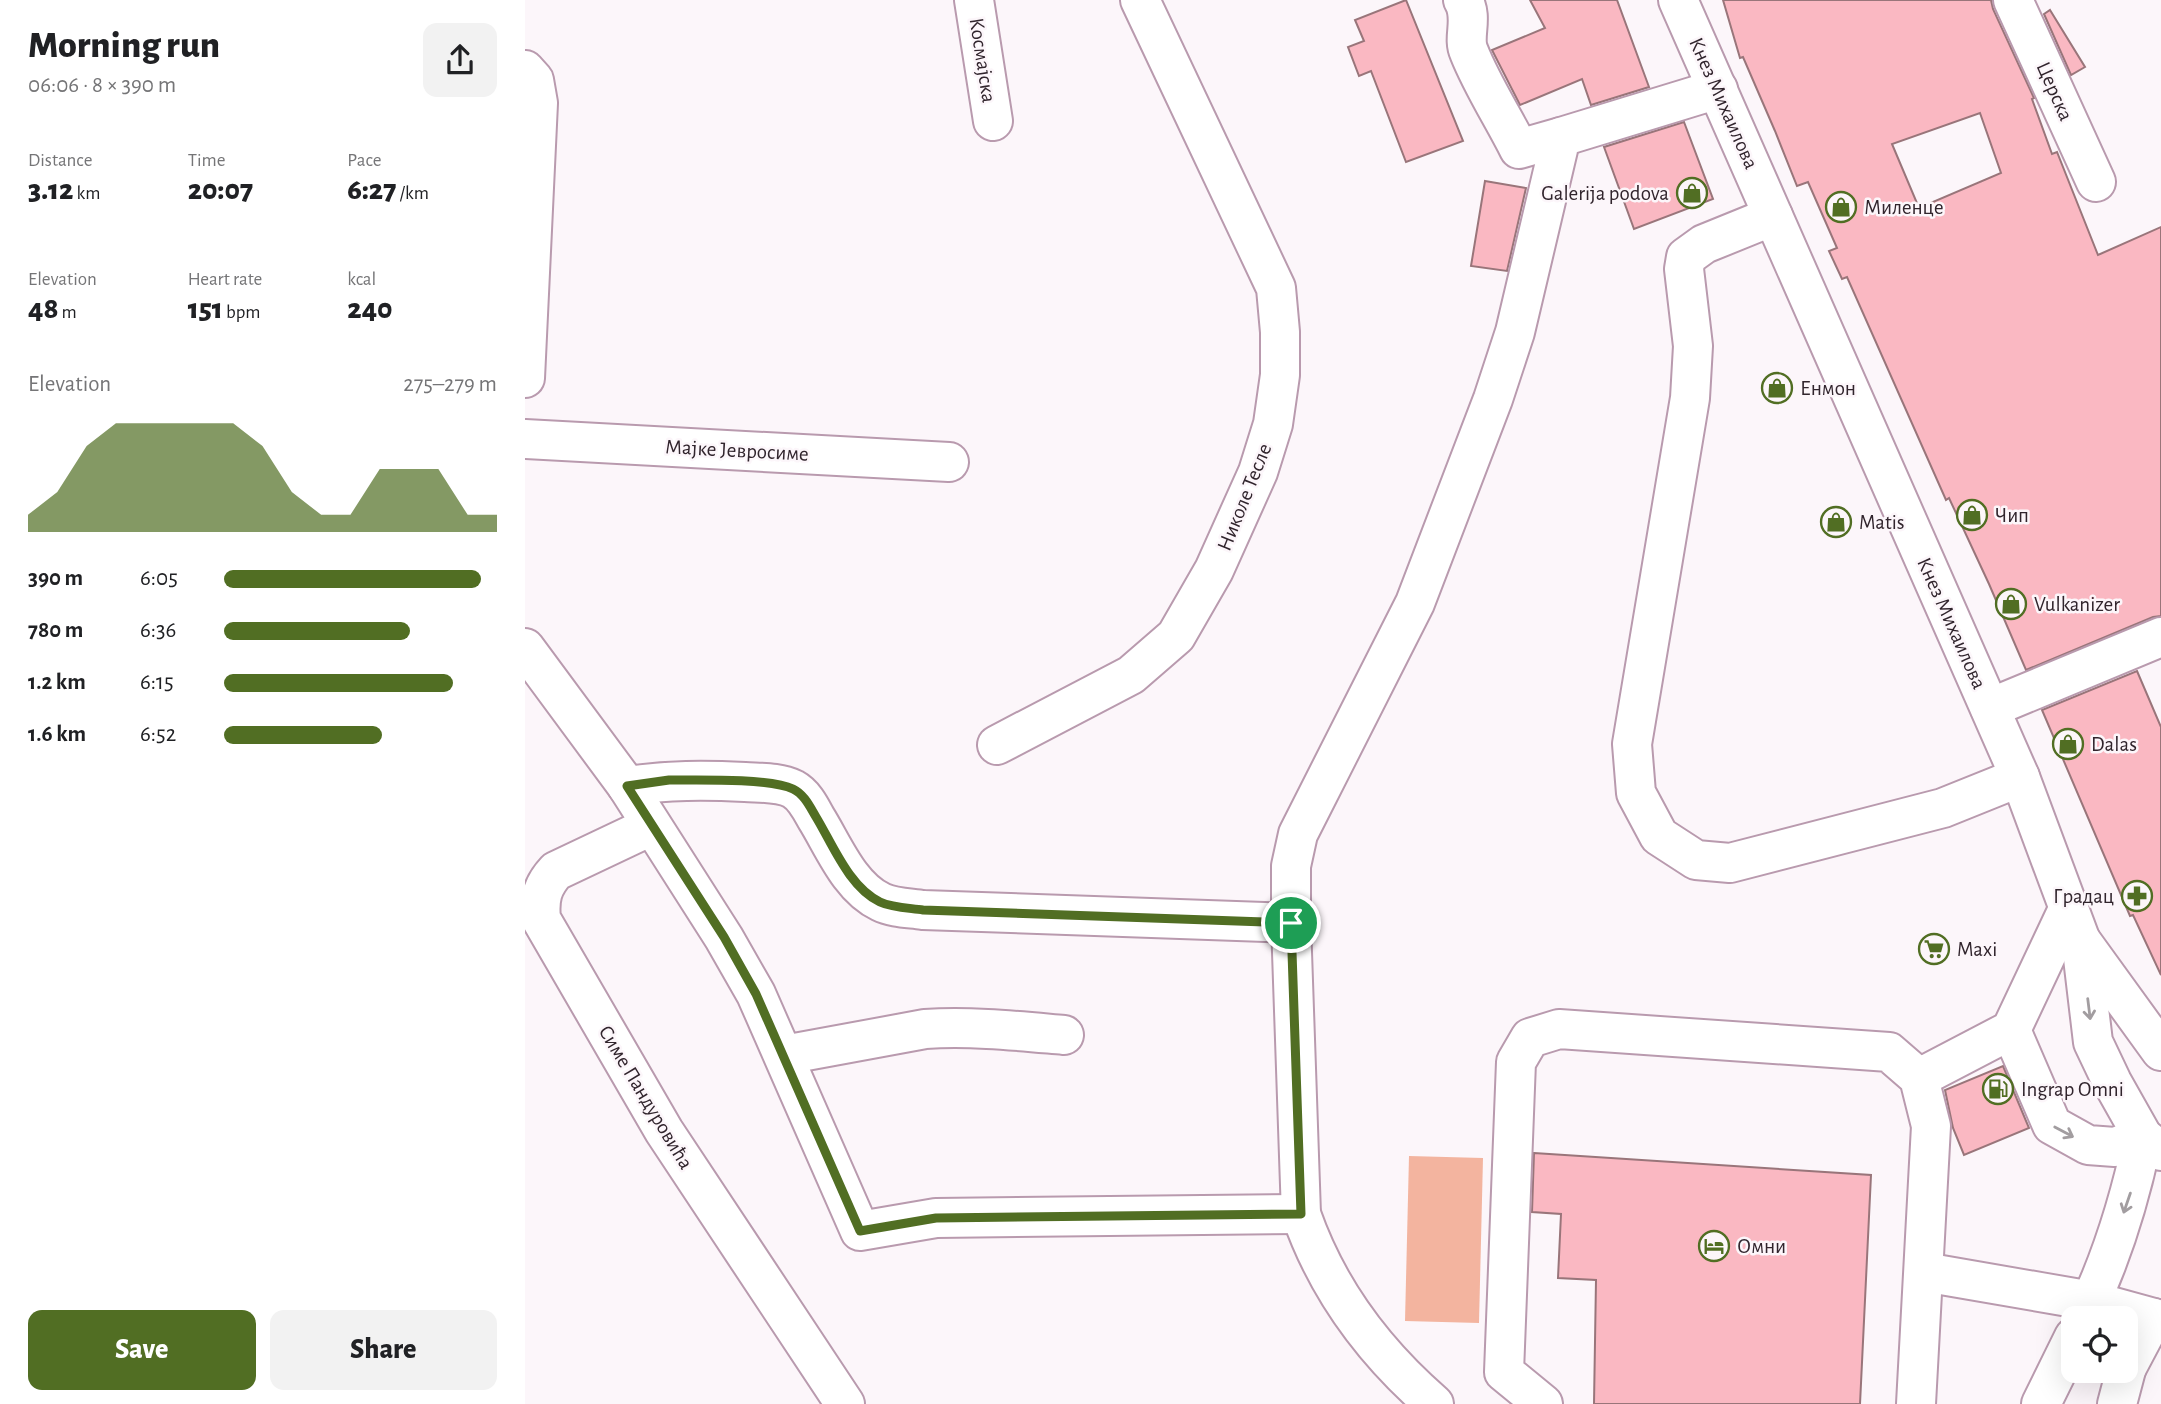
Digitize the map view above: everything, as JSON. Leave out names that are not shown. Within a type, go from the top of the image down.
[{"type":"street","name":"Космајска","points":[[974,0],[993,121]]},
{"type":"street","name":"Николе Тесле","points":[[997,745],[1131,674],[1175,636],[1214,570],[1258,472],[1273,424],[1280,375],[1276,288],[1140,0]]},
{"type":"street","points":[[1463,0],[1469,26],[1467,49],[1519,149],[1718,89]]},
{"type":"street","name":"Кнез Михаилова","points":[[1678,0],[2020,777],[2075,924],[2093,1042],[2112,1082],[2152,1144]]},
{"type":"street","name":"Церска","points":[[2014,0],[2096,183]]},
{"type":"street","points":[[525,70],[534,80],[538,103],[525,378]]},
{"type":"street","points":[[1434,1404],[1407,1381],[1353,1315],[1329,1279],[1301,1214],[1291,866],[1298,834],[1415,603],[1488,412],[1515,332],[1561,137]]},
{"type":"street","points":[[1773,216],[1705,244],[1686,257],[1684,269],[1693,346],[1691,398],[1632,744],[1636,793],[1659,836],[1696,860],[1730,863],[1943,808],[2020,777]]},
{"type":"street","name":"Мајке Јевросиме","points":[[525,439],[949,462]]},
{"type":"street","points":[[1990,708],[2161,637]]},
{"type":"street","points":[[525,648],[627,786],[724,937],[756,994],[860,1231],[936,1218],[1301,1214]]},
{"type":"street","points":[[627,786],[689,780],[771,783],[793,789],[806,799],[831,847],[860,886],[880,902],[899,906],[923,910],[1291,923]]},
{"type":"street","name":"Симе Пандуровића","points":[[651,826],[556,871],[544,883],[539,902],[541,919],[664,1131],[845,1404]]},
{"type":"street","points":[[1919,1078],[2011,1030],[2075,924]]},
{"type":"street","name":"Кнез Михаилова","points":[[2075,924],[2161,1051]]},
{"type":"street","points":[[784,1055],[949,1028],[1064,1035]]},
{"type":"street","points":[[1543,1404],[1504,1372],[1516,1062],[1530,1038],[1559,1030],[1889,1052],[1919,1078],[1931,1126],[1916,1404]]},
{"type":"street","points":[[2011,1030],[2052,1125],[2088,1145],[2115,1147],[2152,1144],[2088,1306]]},
{"type":"street","points":[[1924,1272],[2074,1306]]},
{"type":"street","points":[[2138,1316],[2157,1319],[2138,1350]]},
{"type":"street","points":[[2041,1404],[2061,1363]]},
{"type":"street","points":[[2117,1404],[2123,1383]]},
{"type":"shaded area","points":[[1409,1156],[1483,1158],[1479,1323],[1405,1321]]},
{"type":"building","points":[[1406,0],[1463,141],[1406,162],[1371,71],[1359,76],[1348,47],[1364,41],[1355,20]]},
{"type":"building","points":[[1530,0],[1617,0],[1649,87],[1591,105],[1582,79],[1520,105],[1492,50],[1545,28]]},
{"type":"building","points":[[1723,0],[1991,0],[2034,98],[2032,99],[2052,154],[2057,152],[2098,255],[2161,227],[2161,616],[2026,670],[1949,498],[1946,500],[1847,277],[1842,279],[1829,251],[1837,248],[1808,182],[1797,186],[1743,57],[1740,58]],"holes":[[[1980,113],[2001,173],[1919,208],[1892,144]]]},
{"type":"building","points":[[2050,10],[2085,67],[2071,75],[2044,14]]},
{"type":"building","points":[[1684,122],[1713,199],[1634,229],[1604,147]]},
{"type":"building","points":[[1485,181],[1526,188],[1507,271],[1471,266]]},
{"type":"building","points":[[2137,671],[2161,727],[2161,975],[2133,915],[2130,916],[2042,710]]},
{"type":"building","points":[[2003,1066],[2029,1128],[1964,1155],[1953,1128],[1945,1090]]},
{"type":"building","name":"Омни","points":[[1534,1153],[1871,1175],[1860,1404],[1594,1404],[1596,1280],[1558,1278],[1561,1214],[1532,1212]]},
{"type":"place","name":"Galerija podova","points":[[1692,193]]},
{"type":"place","name":"Миленце","points":[[1841,207]]},
{"type":"place","name":"Енмон","points":[[1777,388]]},
{"type":"place","name":"Чип","points":[[1972,515]]},
{"type":"place","name":"Matis","points":[[1836,522]]},
{"type":"place","name":"Vulkanizer","points":[[2011,604]]},
{"type":"place","name":"Dalas","points":[[2068,744]]},
{"type":"place","name":"Градац","points":[[2137,896]]},
{"type":"place","name":"Maxi","points":[[1934,949]]},
{"type":"place","name":"Ingrap Omni","points":[[1998,1089]]},
{"type":"place","name":"Омни","points":[[1714,1246]]},
{"type":"route","points":[[689,780],[771,783],[793,789],[806,799],[831,847],[860,886],[880,902],[899,906],[923,910],[1291,923],[1301,1214],[936,1218],[860,1231],[756,994],[724,937],[627,786],[689,780]]}]
